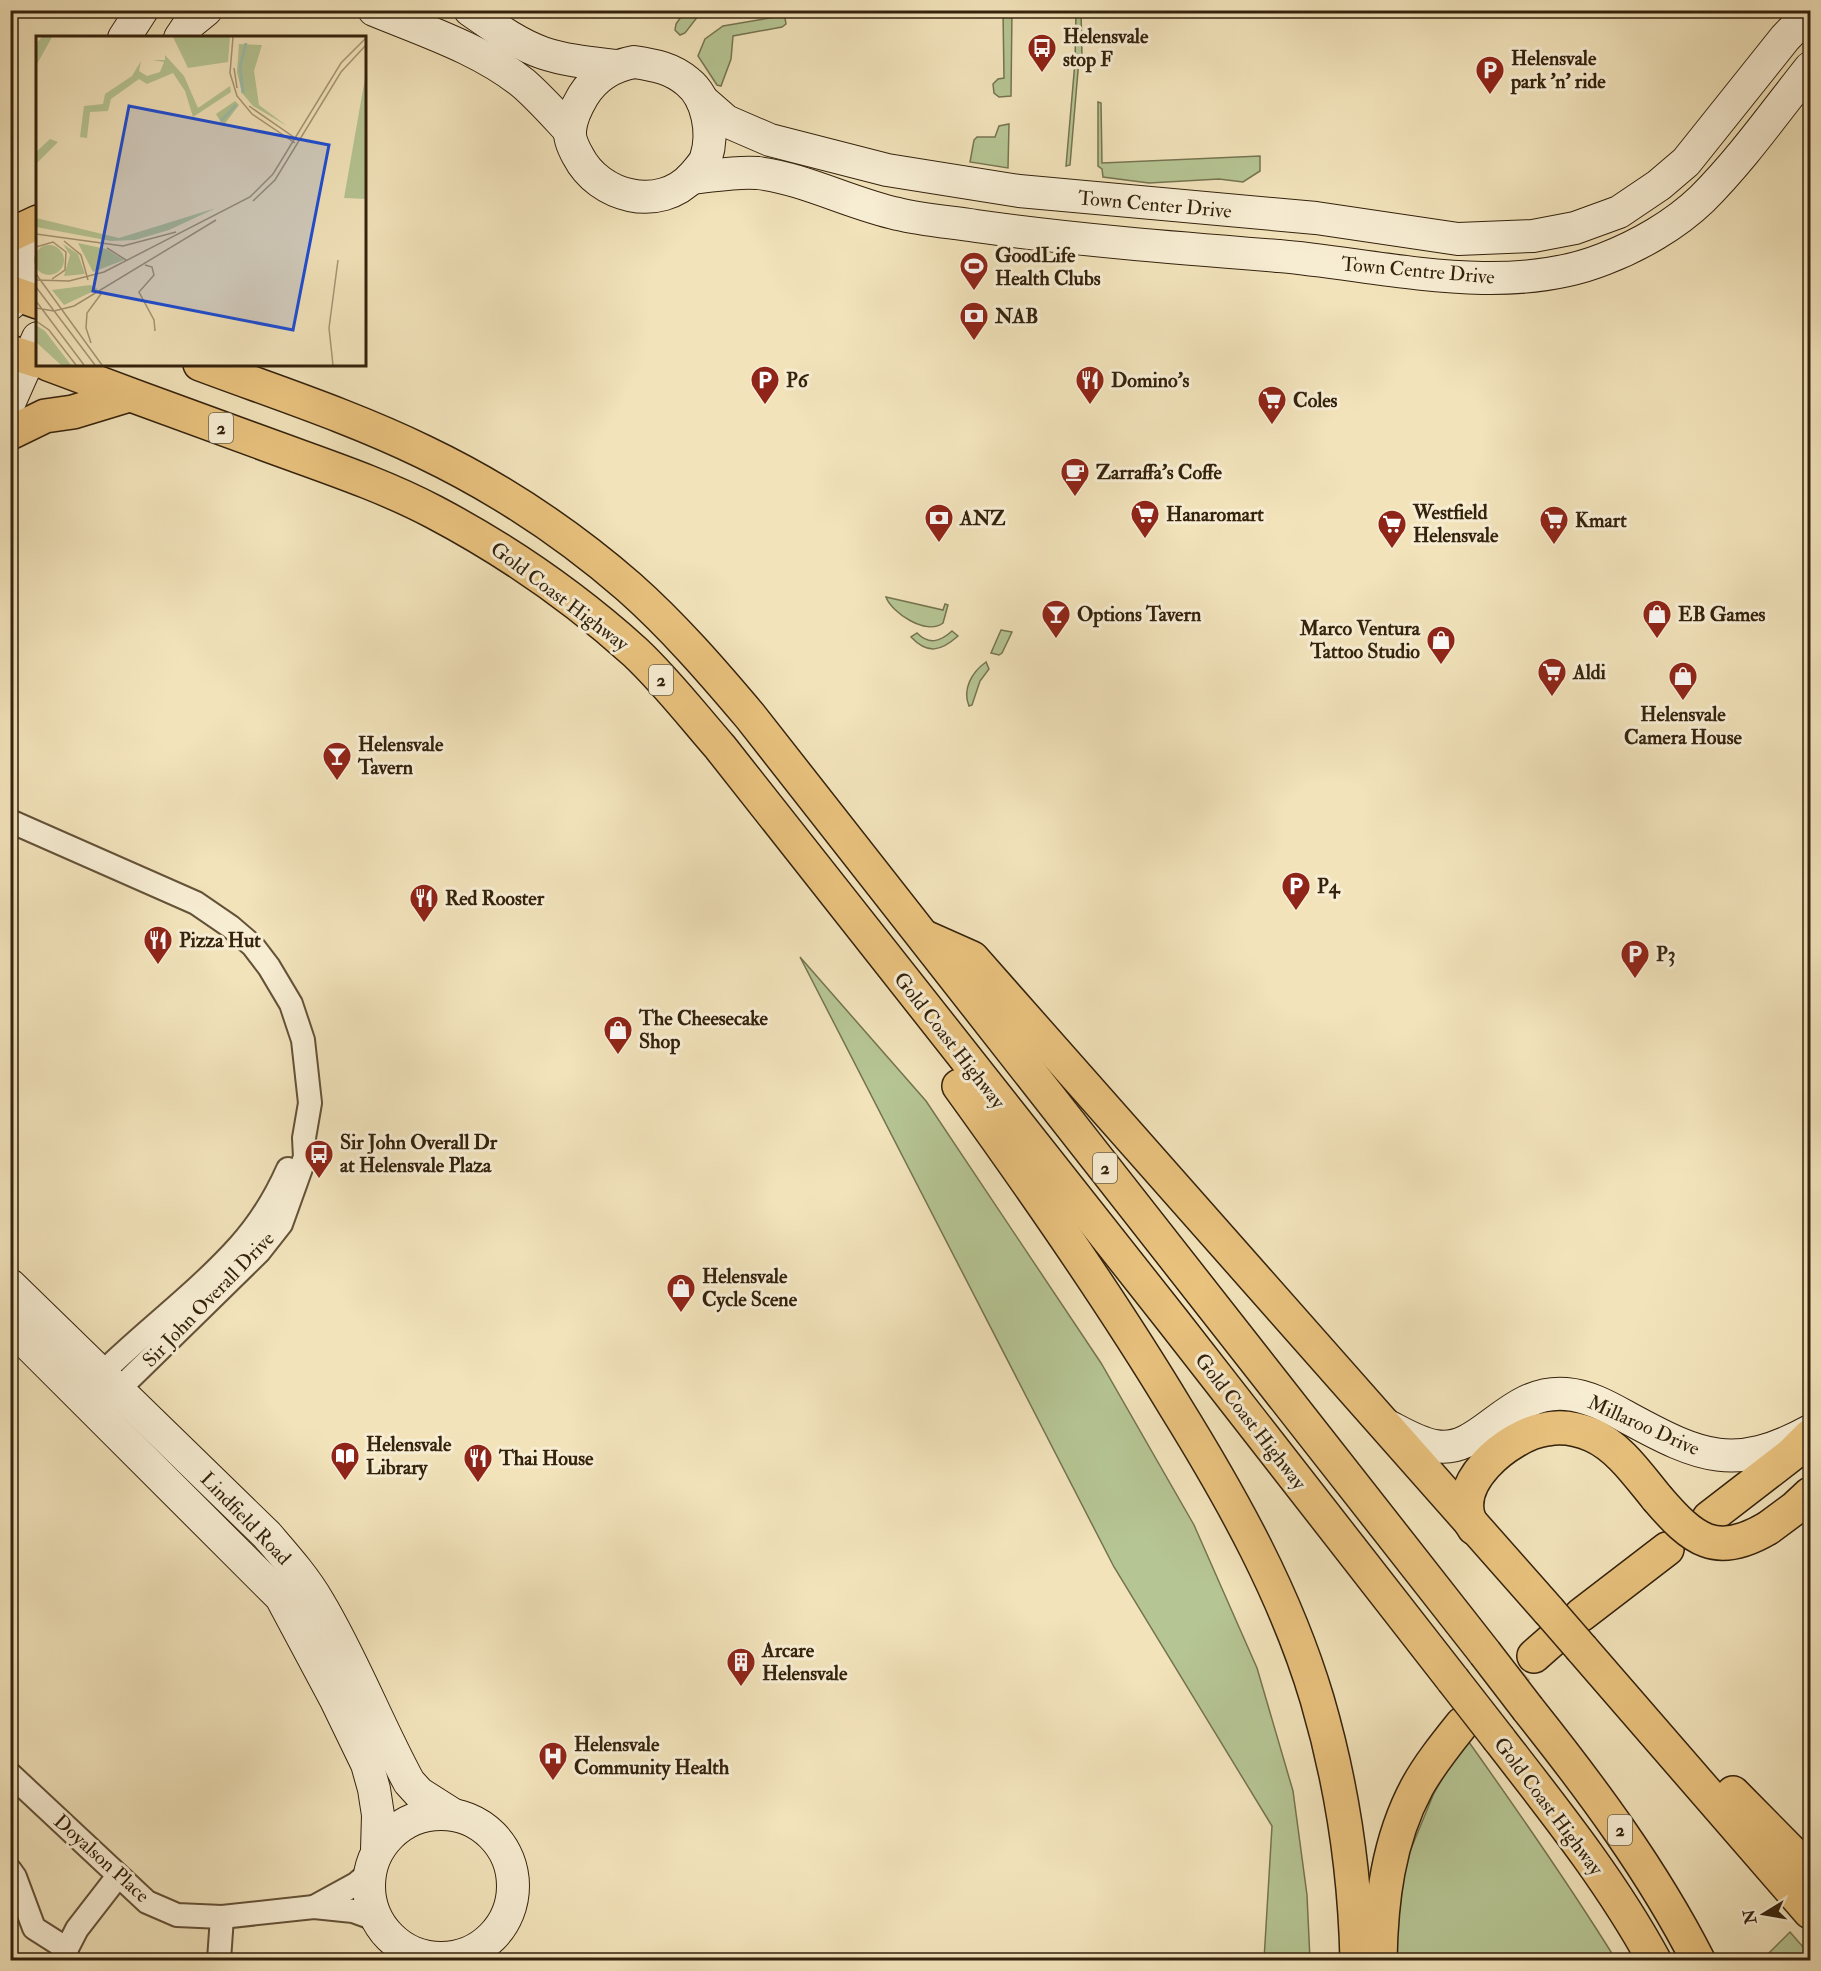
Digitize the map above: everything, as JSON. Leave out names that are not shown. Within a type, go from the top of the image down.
[{"type":"highway","points":[[10,235],[36,223]]},
{"type":"highway","name":"Gold Coast Highway","points":[[61,366],[129,395],[377,486],[432,511],[508,555],[588,612],[636,654],[682,702],[720,747],[1499,1739],[1581,1846],[1620,1902],[1654,1960]]},
{"type":"highway","name":"Gold Coast Highway","points":[[205,366],[371,428],[426,452],[538,517],[629,587],[670,626],[750,716],[1599,1800],[1667,1904],[1698,1960]]},
{"type":"highway","points":[[10,433],[45,416],[73,412],[129,395]]},
{"type":"highway","points":[[922,936],[972,958],[1474,1528]]},
{"type":"highway","points":[[920,1003],[955,1080],[1043,1202],[1141,1350],[1203,1452],[1256,1547],[1298,1646],[1317,1699],[1335,1772],[1348,1841],[1354,1888],[1358,1960]]},
{"type":"highway","points":[[1810,1494],[1795,1508],[1756,1535],[1735,1543],[1708,1542],[1687,1529],[1629,1464],[1605,1442],[1593,1435],[1571,1428],[1545,1429],[1527,1435],[1491,1457],[1472,1486],[1467,1507],[1468,1516],[1535,1648],[1582,1649],[1810,1912]]},
{"type":"highway","points":[[1708,1518],[1792,1454],[1810,1436]]},
{"type":"highway","points":[[1581,1616],[1667,1549]]},
{"type":"highway","points":[[1380,1960],[1381,1922],[1386,1880],[1402,1822],[1417,1787],[1431,1764],[1462,1724]]},
{"type":"highway","points":[[1687,1770],[1720,1781],[1810,1871]]},
{"type":"street","points":[[125,36],[142,10]]},
{"type":"street","points":[[181,36],[190,23],[206,10]]},
{"type":"street","points":[[374,10],[498,65],[546,104],[570,131]]},
{"type":"street","points":[[470,10],[507,35],[542,52],[579,62],[617,66]]},
{"type":"street","name":"Town Center Drive","points":[[702,100],[726,121],[770,140],[887,170],[1053,195],[1316,218],[1458,239],[1503,238],[1556,233],[1589,224],[1619,212],[1659,185],[1686,162],[1785,38],[1810,12]]},
{"type":"street","points":[[634,62],[667,69],[690,83],[702,100],[710,128],[706,160],[691,178],[676,188],[657,195],[638,197],[604,186],[593,177],[583,166],[573,148],[570,131],[577,105],[587,89],[617,66],[634,62]]},
{"type":"street","name":"Town Centre Drive","points":[[1052,237],[1305,259],[1476,278],[1550,274],[1602,260],[1634,246],[1700,201],[1737,162],[1810,68]]},
{"type":"street","points":[[691,178],[758,173],[792,181],[897,214],[1052,237],[1053,195]]},
{"type":"street","points":[[18,298],[36,242]]},
{"type":"street","points":[[10,401],[33,354]]},
{"type":"street","name":"Sir John Overall Drive","points":[[10,821],[196,903],[231,927],[253,946],[269,967],[291,1004],[303,1040],[310,1103],[304,1138],[280,1186],[240,1246],[98,1393]]},
{"type":"street","name":"Lindfield Road","points":[[10,1285],[98,1393],[281,1597],[367,1764],[378,1815],[373,1862]]},
{"type":"street","name":"Lindfield Road","points":[[10,1326],[98,1393],[267,1535],[292,1564],[317,1600],[362,1684],[409,1782],[419,1793],[452,1814]]},
{"type":"street","name":"Millaroo Drive","points":[[1384,1424],[1423,1443],[1439,1447],[1454,1446],[1467,1442],[1523,1402],[1542,1395],[1562,1394],[1594,1401],[1676,1443],[1716,1455],[1755,1454],[1780,1446],[1810,1430]]},
{"type":"street","name":"Doyalson Place","points":[[10,1774],[147,1902],[177,1915],[222,1917],[314,1907],[353,1911],[375,1919]]},
{"type":"street","points":[[430,1814],[452,1814],[472,1820],[496,1840],[511,1866],[514,1887],[510,1908],[501,1928],[486,1944],[465,1957],[437,1959],[409,1956],[389,1937],[375,1919],[369,1897],[373,1862],[391,1832],[409,1820],[430,1814]]},
{"type":"street","name":"Doyalson Place","points":[[314,1907],[356,1884],[373,1862]]},
{"type":"street","points":[[10,1870],[15,1877],[34,1928],[64,1955],[77,1929],[118,1876]]},
{"type":"street","points":[[219,1960],[222,1917]]},
{"type":"green space","points":[[685,11],[702,11],[685,33],[680,35],[675,30],[676,24]]},
{"type":"green space","points":[[1003,11],[1012,11],[1011,96],[999,97],[994,93],[993,84],[998,79],[1004,78]]},
{"type":"green space","points":[[1076,11],[1081,11],[1082,56],[1079,59],[1070,165],[1066,166],[1075,62]]},
{"type":"green space","points":[[781,16],[785,18],[786,24],[782,27],[733,36],[731,59],[721,86],[717,85],[698,56],[705,39],[723,26]]},
{"type":"green space","points":[[1098,102],[1101,103],[1102,163],[1260,156],[1260,171],[1243,182],[1219,179],[1149,183],[1103,177],[1102,169],[1098,166]]},
{"type":"green space","points":[[1009,124],[1008,168],[970,162],[974,140],[977,137],[995,137],[999,126]]},
{"type":"green space","points":[[886,597],[943,610],[945,604],[948,605],[943,623],[928,627],[910,620],[895,609]]},
{"type":"green space","points":[[1001,630],[1012,632],[1002,653],[999,655],[991,653]]},
{"type":"green space","points":[[952,631],[958,636],[946,645],[934,649],[923,647],[911,637],[917,633],[930,641],[935,641]]},
{"type":"green space","points":[[986,662],[989,669],[980,681],[972,705],[969,706],[967,693],[970,681],[976,671]]},
{"type":"green space","points":[[800,957],[926,1101],[1101,1363],[1194,1525],[1257,1668],[1293,1791],[1307,1895],[1310,1960],[1264,1960],[1272,1826],[1114,1567]]},
{"type":"green space","points":[[1466,1738],[1543,1848],[1616,1960],[1396,1960],[1397,1929],[1406,1861],[1434,1793]]},
{"type":"green space","points":[[1790,1932],[1810,1955],[1810,1960],[1765,1960],[1764,1958]]},
{"type":"tunnel","points":[[1462,1724],[1519,1668]]},
{"type":"place","name":"Helensvale stop F","points":[[1042,74]]},
{"type":"place","name":"Helensvale park 'n' ride","points":[[1490,96]]},
{"type":"place","name":"GoodLife Health Clubs","points":[[974,292]]},
{"type":"place","name":"NAB","points":[[974,342]]},
{"type":"place","name":"P6","points":[[765,406]]},
{"type":"place","name":"Domino's","points":[[1090,406]]},
{"type":"place","name":"Coles","points":[[1272,426]]},
{"type":"place","name":"Zarraffa's Coffe","points":[[1075,498]]},
{"type":"place","name":"Hanaromart","points":[[1145,540]]},
{"type":"place","name":"ANZ","points":[[939,544]]},
{"type":"place","name":"Kmart","points":[[1554,546]]},
{"type":"place","name":"Westfield Helensvale","points":[[1392,550]]},
{"type":"place","name":"Options Tavern","points":[[1056,640]]},
{"type":"place","name":"EB Games","points":[[1657,640]]},
{"type":"place","name":"Marco Ventura Tattoo Studio","points":[[1441,666]]},
{"type":"place","name":"Aldi","points":[[1552,698]]},
{"type":"place","name":"Helensvale Camera House","points":[[1683,702]]},
{"type":"place","name":"Helensvale Tavern","points":[[337,782]]},
{"type":"place","name":"P4","points":[[1296,912]]},
{"type":"place","name":"Red Rooster","points":[[424,924]]},
{"type":"place","name":"Pizza Hut","points":[[158,966]]},
{"type":"place","name":"P3","points":[[1635,980]]},
{"type":"place","name":"The Cheesecake Shop","points":[[618,1056]]},
{"type":"place","name":"Sir John Overall Dr at Helensvale Plaza","points":[[319,1180]]},
{"type":"place","name":"Helensvale Cycle Scene","points":[[681,1314]]},
{"type":"place","name":"Helensvale Library","points":[[345,1482]]},
{"type":"place","name":"Thai House","points":[[478,1484]]},
{"type":"place","name":"Arcare Helensvale","points":[[741,1688]]},
{"type":"place","name":"Helensvale Community Health","points":[[553,1782]]}]
